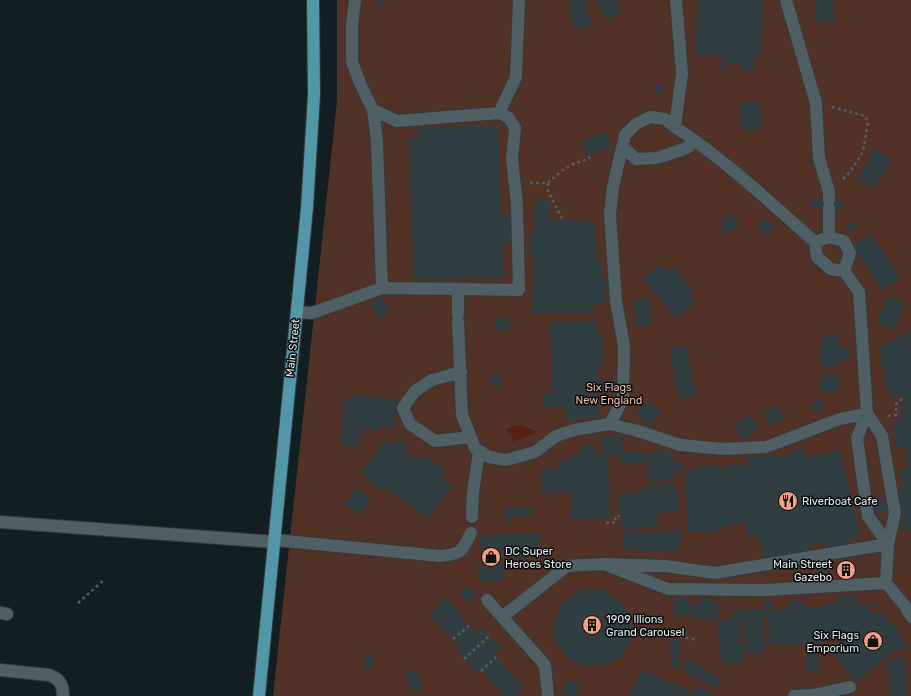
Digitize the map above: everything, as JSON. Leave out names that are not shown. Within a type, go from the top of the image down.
[{"type":"main road","name":"Main Street","points":[[259,696],[297,312],[312,133],[314,60],[313,0]]},
{"type":"street","points":[[355,0],[352,25],[352,61],[359,81],[373,110],[377,141],[382,288]]},
{"type":"street","points":[[499,113],[516,77],[519,0]]},
{"type":"street","points":[[675,127],[682,73],[676,0]]},
{"type":"street","points":[[786,0],[816,103],[819,158],[829,200],[829,236]]},
{"type":"street","points":[[297,312],[312,313],[382,288],[519,290],[517,204],[512,159],[515,128],[510,118],[499,113],[397,121],[373,110]]},
{"type":"street","points":[[610,424],[623,399],[624,346],[616,301],[610,214],[613,186],[625,135],[636,124],[650,117],[665,119],[694,140],[755,189],[815,242],[817,257],[831,269],[844,271],[859,292],[867,413],[857,438],[868,516],[888,544]]},
{"type":"street","points":[[622,147],[636,159],[657,158],[687,148],[694,140]]},
{"type":"street","points":[[815,242],[829,236],[844,241],[850,253],[844,271]]},
{"type":"street","points":[[458,289],[462,415],[475,448],[489,457],[506,460],[535,452],[556,436],[574,430],[610,424],[638,431],[680,445],[724,449],[766,448],[837,420],[867,413]]},
{"type":"street","points":[[460,372],[432,380],[415,391],[403,408],[410,424],[435,441],[470,437]]},
{"type":"street","points":[[867,413],[882,436],[895,514],[888,544],[886,583],[905,606],[911,616]]},
{"type":"street","points":[[472,517],[473,493],[479,451]]},
{"type":"street","points":[[0,522],[275,541],[440,556],[453,555],[461,552],[471,533]]},
{"type":"street","points":[[502,617],[567,566],[604,564],[665,566],[715,573],[888,544]]},
{"type":"street","points":[[604,564],[668,589],[764,590],[886,583]]},
{"type":"street","points":[[487,600],[545,665],[548,696]]},
{"type":"street","points":[[0,670],[50,675],[57,678],[62,685],[63,696]]},
{"type":"street","points":[[794,696],[813,695],[850,687]]},
{"type":"path","points":[[816,103],[865,116],[868,122],[863,152],[829,200]]},
{"type":"path","points":[[528,183],[548,183],[564,169],[574,163],[589,159],[590,155]]},
{"type":"path","points":[[548,183],[548,191],[563,220]]},
{"type":"path","points":[[885,416],[896,415],[896,404],[903,398]]},
{"type":"path","points":[[606,523],[616,522],[615,517],[620,516]]},
{"type":"path","points":[[78,603],[104,580]]},
{"type":"path","points":[[453,639],[469,626]]},
{"type":"path","points":[[674,635],[695,640]]},
{"type":"path","points":[[464,659],[489,636]]},
{"type":"path","points":[[481,671],[496,657]]},
{"type":"green space","name":"Six Flags New England","points":[[337,0],[911,0],[911,696],[273,696],[337,102]]},
{"type":"shaded area","points":[[521,425],[538,432],[517,440],[514,443],[512,436],[505,430]]},
{"type":"building","points":[[378,0],[386,0],[378,9]]},
{"type":"building","points":[[568,0],[586,0],[591,26],[573,29]]},
{"type":"building","points":[[597,0],[615,0],[621,13],[606,20]]},
{"type":"building","points":[[698,0],[764,0],[760,57],[755,57],[754,71],[739,70],[740,64],[728,63],[728,70],[721,69],[722,57],[694,55]]},
{"type":"building","points":[[815,0],[832,0],[835,21],[817,23]]},
{"type":"building","points":[[663,83],[663,93],[655,94],[655,84]]},
{"type":"building","points":[[759,101],[762,129],[741,131],[739,103]]},
{"type":"building","points":[[498,125],[501,215],[514,215],[515,244],[503,244],[504,277],[414,280],[408,137],[417,137],[417,128]]},
{"type":"building","points":[[607,132],[612,148],[587,156],[582,140]]},
{"type":"building","points":[[874,149],[892,159],[875,189],[857,179]]},
{"type":"building","points":[[812,199],[844,202],[843,209],[812,207]]},
{"type":"building","points":[[535,200],[550,201],[550,220],[595,221],[594,237],[597,237],[596,261],[602,261],[602,278],[605,278],[605,304],[593,303],[593,314],[532,313],[534,255],[530,255],[530,231],[534,231]]},
{"type":"building","points":[[731,213],[740,224],[724,235],[722,232],[726,229],[720,222]]},
{"type":"building","points":[[766,219],[773,227],[770,230],[772,233],[767,237],[758,226]]},
{"type":"building","points":[[851,220],[858,226],[852,233],[845,227]]},
{"type":"building","points":[[871,234],[900,278],[882,290],[852,246]]},
{"type":"building","points":[[661,263],[668,272],[674,267],[693,290],[689,294],[696,302],[676,318],[643,279]]},
{"type":"building","points":[[382,297],[391,310],[379,318],[370,305]]},
{"type":"building","points":[[887,297],[904,303],[895,329],[877,323]]},
{"type":"building","points":[[650,298],[651,325],[635,325],[634,299]]},
{"type":"building","points":[[509,317],[509,329],[495,329],[494,318]]},
{"type":"building","points":[[597,321],[597,336],[603,336],[604,365],[597,365],[598,379],[605,379],[605,394],[598,394],[599,418],[566,419],[565,407],[543,408],[543,393],[552,393],[550,322]]},
{"type":"building","points":[[911,331],[911,531],[904,532],[901,520],[904,519],[898,490],[903,489],[899,470],[908,469],[905,447],[896,448],[893,419],[901,418],[900,404],[904,404],[902,395],[893,399],[882,378],[886,375],[879,362],[883,360],[877,348]]},
{"type":"building","points":[[825,334],[839,336],[838,346],[850,347],[849,360],[842,359],[842,365],[834,364],[833,367],[821,366],[822,363],[819,362],[822,337],[825,337]]},
{"type":"building","points":[[686,345],[696,395],[679,399],[669,348]]},
{"type":"building","points":[[493,373],[503,378],[498,388],[488,383]]},
{"type":"building","points":[[823,373],[840,376],[837,394],[820,391]]},
{"type":"building","points":[[351,394],[398,400],[394,428],[385,427],[386,424],[381,423],[380,431],[362,429],[359,446],[339,444],[345,399],[350,400]]},
{"type":"building","points":[[820,399],[825,405],[816,413],[811,406]]},
{"type":"building","points":[[648,401],[661,413],[649,426],[636,414]]},
{"type":"building","points":[[777,405],[784,418],[770,426],[763,414]]},
{"type":"building","points":[[750,415],[759,429],[743,440],[734,426]]},
{"type":"building","points":[[622,435],[623,452],[643,452],[643,463],[622,464],[622,456],[608,456],[610,518],[572,520],[571,492],[542,493],[542,469],[559,468],[558,461],[571,460],[571,453],[580,453],[580,447],[584,447],[584,444],[591,444],[591,447],[594,447],[595,455],[603,454],[602,436]]},
{"type":"building","points":[[397,438],[409,446],[405,453],[409,455],[411,453],[419,458],[422,454],[446,470],[440,478],[452,486],[428,519],[386,488],[384,491],[360,474],[385,440],[391,446]]},
{"type":"building","name":"Riverboat Cafe","points":[[804,448],[806,458],[840,450],[861,537],[848,540],[850,546],[826,551],[824,542],[809,546],[810,550],[764,561],[758,536],[749,538],[746,522],[723,526],[723,530],[713,531],[713,534],[703,534],[703,531],[687,531],[686,470],[699,469],[698,465],[722,465],[722,470],[728,470],[729,464],[750,465],[750,461],[747,461],[747,456],[792,455],[791,451]]},
{"type":"building","points":[[670,450],[672,462],[682,461],[684,471],[673,472],[674,479],[649,483],[645,454]]},
{"type":"building","points":[[676,483],[679,511],[657,514],[658,526],[622,531],[617,494],[643,491],[643,487]]},
{"type":"building","points":[[356,488],[371,499],[360,515],[345,504]]},
{"type":"building","points":[[887,497],[890,510],[876,513],[873,499]]},
{"type":"building","points":[[531,507],[531,515],[512,515],[512,521],[506,521],[506,508]]},
{"type":"building","points":[[681,530],[682,550],[641,552],[641,549],[623,549],[623,533]]},
{"type":"building","name":"DC Super Heroes Store","points":[[540,533],[540,553],[527,554],[527,557],[497,555],[497,564],[503,564],[503,581],[482,581],[482,579],[479,579],[478,566],[485,565],[484,555],[481,555],[480,535]]},
{"type":"building","name":"Main Street Gazebo","points":[[847,561],[855,565],[856,572],[852,579],[845,580],[836,574],[836,567],[840,562]]},
{"type":"building","points":[[825,569],[826,579],[818,579],[818,570]]},
{"type":"building","points":[[468,587],[476,594],[468,603],[460,595]]},
{"type":"building","name":"1909 Illions Grand Carousel","points":[[583,590],[603,590],[620,601],[631,618],[631,639],[620,658],[602,665],[582,665],[565,656],[554,639],[554,619],[564,601]]},
{"type":"building","name":"Six Flags Emporium","points":[[837,596],[857,596],[857,605],[877,604],[877,608],[867,608],[873,615],[880,610],[891,624],[894,622],[898,627],[895,630],[908,645],[899,652],[896,649],[857,682],[830,651],[846,638],[825,639],[826,643],[769,646],[768,615],[764,615],[765,652],[745,653],[744,620],[739,620],[745,661],[722,665],[717,621],[734,618],[731,610],[763,610],[763,601],[771,601],[772,610],[788,609],[788,602],[804,601],[805,608],[822,608],[822,604],[838,604]]},
{"type":"building","points":[[711,597],[711,602],[718,602],[719,619],[693,620],[693,603],[699,603],[699,598]]},
{"type":"building","points":[[446,598],[463,616],[461,618],[475,632],[480,627],[501,648],[494,655],[524,687],[515,696],[505,696],[480,669],[476,672],[456,650],[460,647],[429,614]]},
{"type":"building","points":[[673,598],[690,598],[691,615],[673,615]]},
{"type":"building","points":[[670,639],[679,639],[680,668],[671,668]]},
{"type":"building","points":[[816,653],[819,671],[807,673],[804,655]]},
{"type":"building","points":[[365,655],[374,655],[374,668],[364,668]]},
{"type":"building","points":[[904,657],[908,696],[890,696],[887,659]]},
{"type":"building","points":[[687,659],[722,679],[716,689],[681,670]]},
{"type":"building","points":[[414,669],[424,687],[414,693],[404,675]]},
{"type":"building","points":[[642,669],[693,693],[696,686],[717,696],[629,696]]},
{"type":"building","points":[[567,679],[581,685],[576,696],[570,696],[561,692]]},
{"type":"place","name":"Riverboat Cafe","points":[[788,501]]},
{"type":"place","name":"DC Super Heroes Store","points":[[491,557]]},
{"type":"place","name":"Main Street Gazebo","points":[[846,570]]},
{"type":"place","name":"1909 Illions Grand Carousel","points":[[592,625]]},
{"type":"place","name":"Six Flags Emporium","points":[[873,641]]}]
